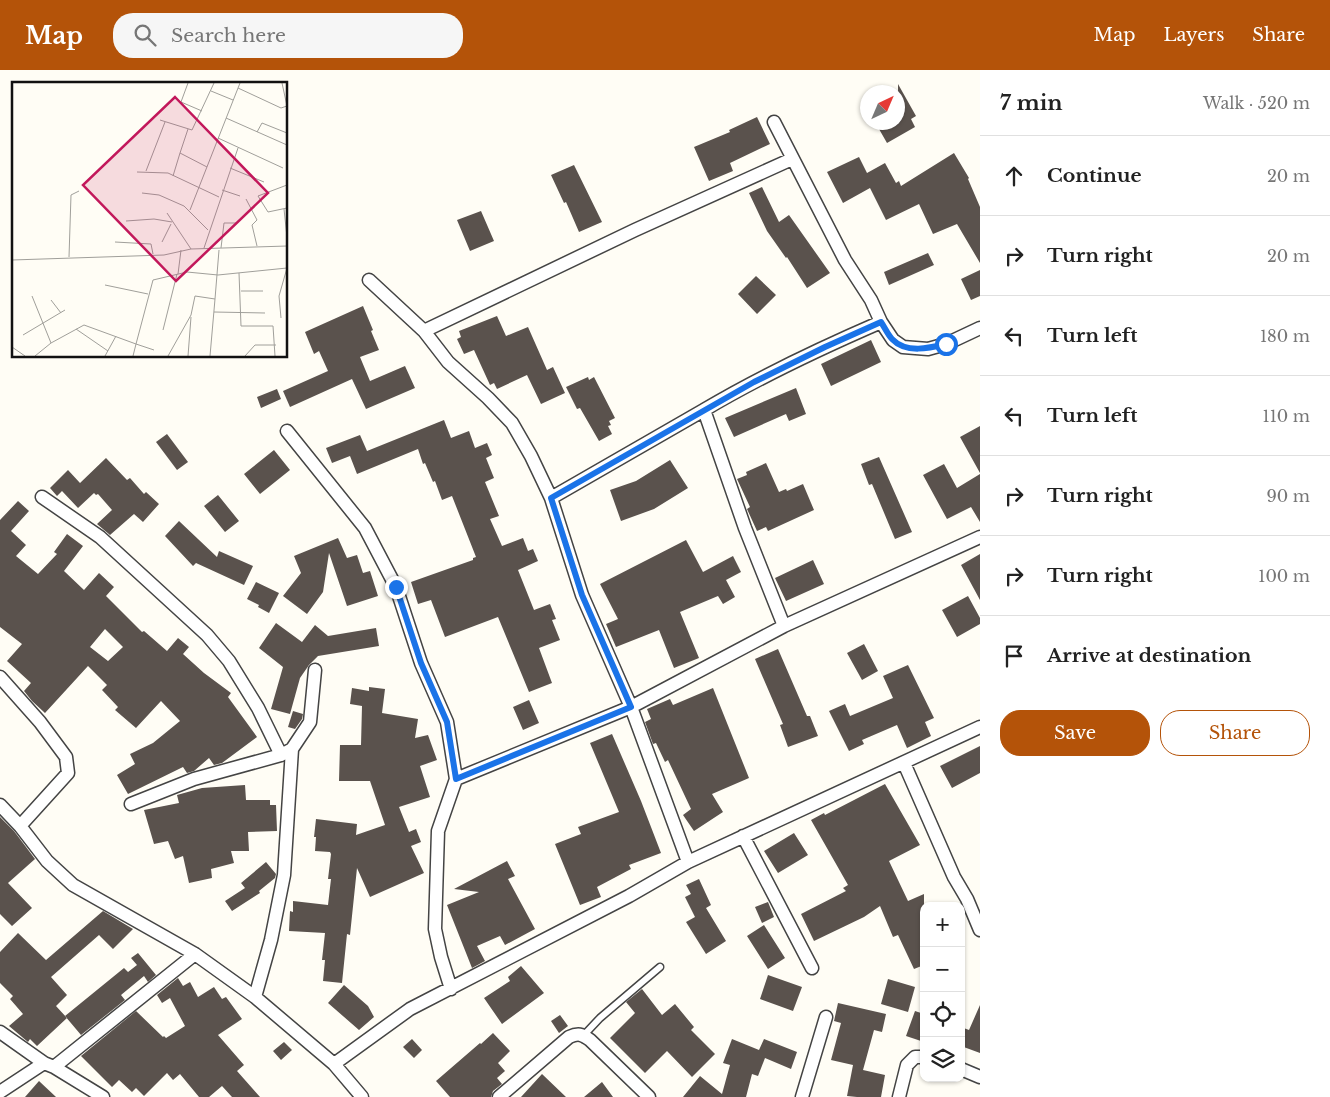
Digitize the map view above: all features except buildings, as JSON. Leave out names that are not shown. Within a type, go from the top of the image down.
[{"type":"street","points":[[774,122],[845,260],[871,300],[881,322],[893,340],[902,347],[928,349],[946,344],[980,328]]},
{"type":"street","points":[[424,331],[635,230],[792,159]]},
{"type":"street","points":[[369,280],[424,331],[448,362],[488,398],[512,423],[531,456],[551,498],[582,595],[631,707],[688,862]]},
{"type":"street","points":[[551,498],[754,382],[881,322]]},
{"type":"street","points":[[704,410],[745,528],[784,626]]},
{"type":"street","points":[[287,430],[365,528],[396,587],[421,663],[447,722],[456,779],[438,831],[435,929],[441,957],[451,988]]},
{"type":"street","points":[[42,497],[100,537],[207,635],[228,661],[287,752],[284,874],[271,940],[255,997]]},
{"type":"street","points":[[456,779],[631,707],[784,626],[980,537]]},
{"type":"street","points":[[131,804],[194,778],[287,752],[310,722],[315,670]]},
{"type":"street","points":[[0,677],[40,722],[66,757],[68,773],[20,826]]},
{"type":"street","points":[[334,1064],[410,1009],[629,896],[688,862],[980,727]]},
{"type":"street","points":[[904,763],[954,878],[967,899],[980,930]]},
{"type":"street","points":[[0,805],[20,826],[47,861],[73,885],[195,954],[255,997],[334,1064],[362,1097]]},
{"type":"street","points":[[743,836],[812,968]]},
{"type":"street","points":[[0,1092],[49,1065],[195,954]]},
{"type":"street","points":[[802,1097],[826,1017]]},
{"type":"street","points":[[0,1032],[49,1065],[103,1097]]},
{"type":"street","points":[[499,1097],[576,1034],[584,1035],[649,1097]]},
{"type":"street","points":[[899,1097],[907,1065],[915,1057],[920,1057]]},
{"type":"street","points":[[965,1070],[980,1077]]},
{"type":"lane","points":[[584,1035],[600,1018],[660,967]]},
{"type":"route","points":[[396,587],[421,663],[447,722],[456,779],[631,707],[582,595],[551,498],[754,382],[881,322],[893,340],[902,347],[928,349],[946,344]]}]
